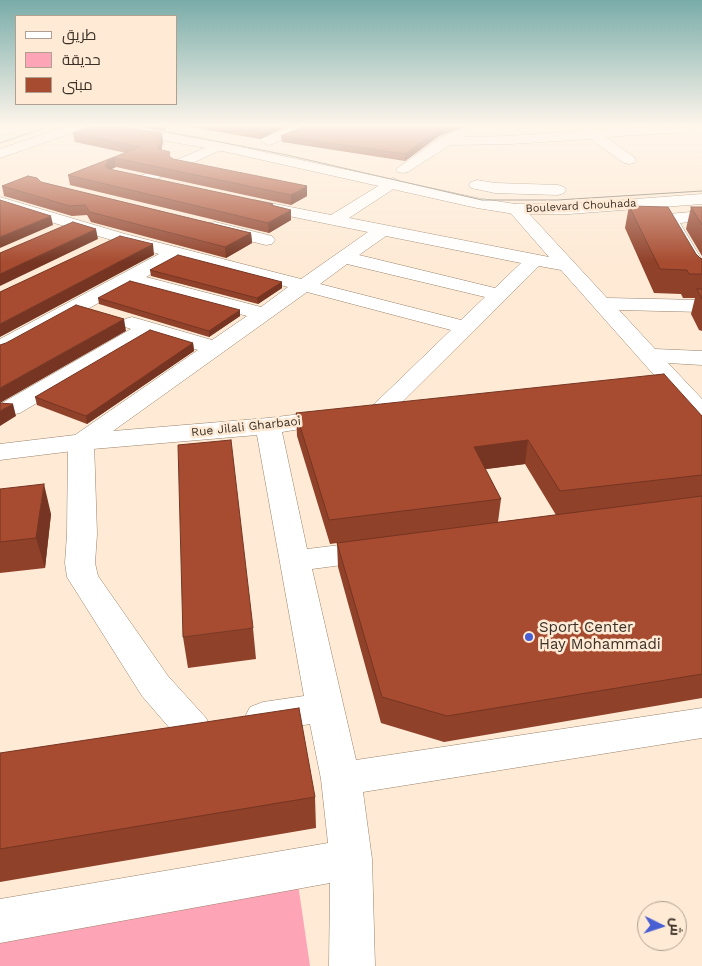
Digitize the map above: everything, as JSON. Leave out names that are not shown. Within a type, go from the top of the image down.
[{"type":"street","points":[[143,180],[161,172]]},
{"type":"street","name":"Boulevard Chouhada","points":[[341,172],[477,203],[515,209],[569,209],[702,200]]},
{"type":"street","points":[[417,172],[421,173]]},
{"type":"street","points":[[125,176],[167,186],[137,197]]},
{"type":"street","points":[[334,220],[392,183]]},
{"type":"street","name":"Boulevard Chouhada","points":[[467,183],[504,189],[575,189]]},
{"type":"street","points":[[240,201],[307,216],[567,266]]},
{"type":"street","points":[[3,205],[175,253],[224,264],[465,328]]},
{"type":"street","points":[[515,209],[702,414]]},
{"type":"street","points":[[49,235],[101,212]]},
{"type":"street","points":[[224,264],[307,216]]},
{"type":"street","points":[[702,216],[674,218],[671,222],[696,256],[702,276]]},
{"type":"street","points":[[202,224],[266,240]]},
{"type":"street","points":[[215,725],[156,686],[83,577],[80,563],[82,534],[81,442],[383,230]]},
{"type":"street","points":[[94,251],[119,238]]},
{"type":"street","points":[[0,348],[175,253]]},
{"type":"street","points":[[343,257],[499,295]]},
{"type":"street","points":[[378,412],[535,260]]},
{"type":"street","points":[[129,278],[264,314]]},
{"type":"street","points":[[602,304],[702,306]]},
{"type":"street","points":[[77,307],[215,348]]},
{"type":"street","points":[[12,408],[149,328]]},
{"type":"street","points":[[648,355],[702,358]]},
{"type":"street","points":[[642,383],[671,380]]},
{"type":"street","name":"Rue Jilali Gharbaoi","points":[[0,452],[81,442],[268,426],[417,407]]},
{"type":"street","points":[[268,426],[341,779],[351,858],[352,966]]},
{"type":"street","points":[[295,561],[401,548]]},
{"type":"street","points":[[154,736],[326,707]]},
{"type":"street","points":[[341,779],[702,723]]},
{"type":"street","points":[[0,921],[351,858]]},
{"type":"green space","points":[[298,884],[310,966],[0,966],[0,937]]},
{"type":"building","points":[[76,172],[123,172],[273,204],[271,205],[291,210],[268,223],[68,175]]},
{"type":"building","points":[[182,172],[238,172],[307,186],[291,195]]},
{"type":"building","points":[[28,176],[37,178],[41,182],[251,233],[225,247],[90,212],[85,205],[70,206],[2,186]]},
{"type":"building","points":[[0,200],[51,216],[0,237]]},
{"type":"building","points":[[629,206],[668,207],[696,254],[702,259],[702,274],[689,274],[687,270],[660,269]]},
{"type":"building","points":[[691,207],[702,207],[702,225]]},
{"type":"building","points":[[73,222],[96,229],[0,274],[0,253]]},
{"type":"building","points":[[120,236],[153,244],[0,324],[0,292]]},
{"type":"building","points":[[178,255],[282,282],[257,298],[150,270]]},
{"type":"building","points":[[130,281],[240,310],[209,331],[98,298]]},
{"type":"building","points":[[697,289],[702,289],[702,299]]},
{"type":"building","points":[[76,305],[124,319],[0,388],[0,345]]},
{"type":"building","points":[[150,330],[193,343],[86,416],[35,397]]},
{"type":"building","points":[[664,374],[702,416],[702,475],[560,491],[528,440],[474,447],[501,499],[329,520],[296,413]]},
{"type":"building","points":[[0,403],[13,404],[0,411]]},
{"type":"building","points":[[231,440],[253,628],[183,637],[178,445]]},
{"type":"building","points":[[44,484],[36,538],[0,542],[0,489]]},
{"type":"building","name":"Sport Center Hay Mohammadi","points":[[702,496],[702,674],[447,716],[382,697],[337,543]]},
{"type":"building","points":[[299,708],[315,797],[0,849],[0,753]]},
{"type":"tram line","points":[[361,172],[482,200],[557,200],[702,191]]},
{"type":"place","name":"Sport Center Hay Mohammadi","points":[[529,637]]}]
